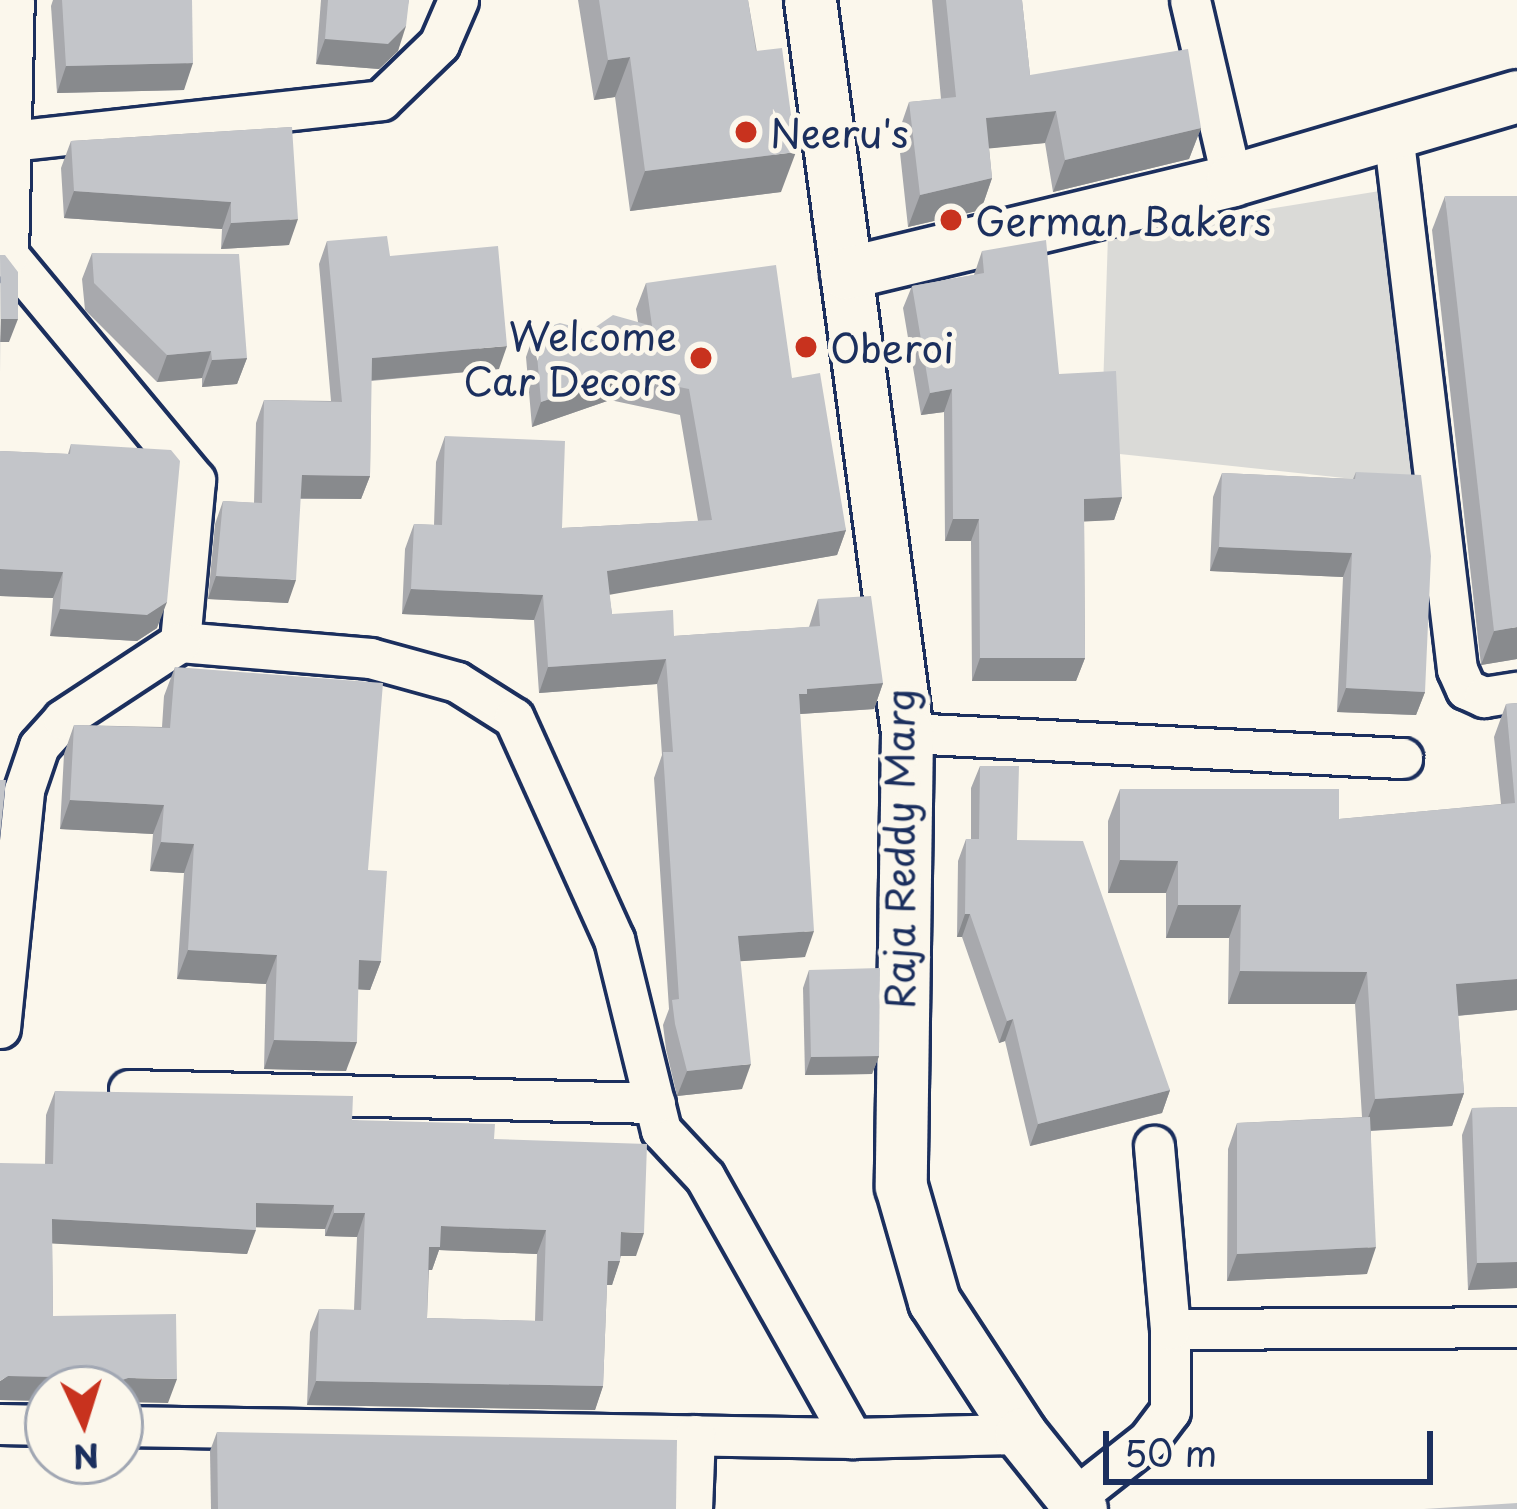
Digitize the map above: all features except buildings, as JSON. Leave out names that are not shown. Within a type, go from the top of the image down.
[{"type":"street","points":[[14,0],[4,255],[195,480],[180,642]]},
{"type":"street","points":[[11,141],[381,100],[439,44],[458,0]]},
{"type":"street","name":"Raja Reddy Marg","points":[[810,0],[907,734],[901,1186],[934,1301],[1021,1434],[1077,1504]]},
{"type":"street","points":[[1190,0],[1232,180]]},
{"type":"street","points":[[846,273],[1232,180],[1516,102]]},
{"type":"street","points":[[1393,133],[1456,669],[1466,689],[1484,697],[1517,692]]},
{"type":"street","points":[[0,1028],[24,790],[39,746],[62,718],[180,642],[370,658],[457,682],[514,718],[614,939],[662,1130],[705,1177],[852,1438]]},
{"type":"street","points":[[907,734],[1402,758]]},
{"type":"street","points":[[128,1090],[655,1102]]},
{"type":"street","points":[[1077,1504],[1163,1426],[1170,1412],[1170,1329],[1154,1146]]},
{"type":"street","points":[[1170,1329],[1517,1327]]},
{"type":"street","points":[[144,1426],[852,1438],[1021,1434]]},
{"type":"street","points":[[692,1509],[695,1435]]},
{"type":"shaded area","points":[[1423,184],[1437,488],[1101,452],[1108,235]]},
{"type":"place","name":"Neeru's","points":[[746,132]]},
{"type":"place","name":"German Bakers","points":[[951,220]]},
{"type":"place","name":"Oberoi","points":[[806,347]]},
{"type":"place","name":"Welcome Car Decors","points":[[701,358]]}]
